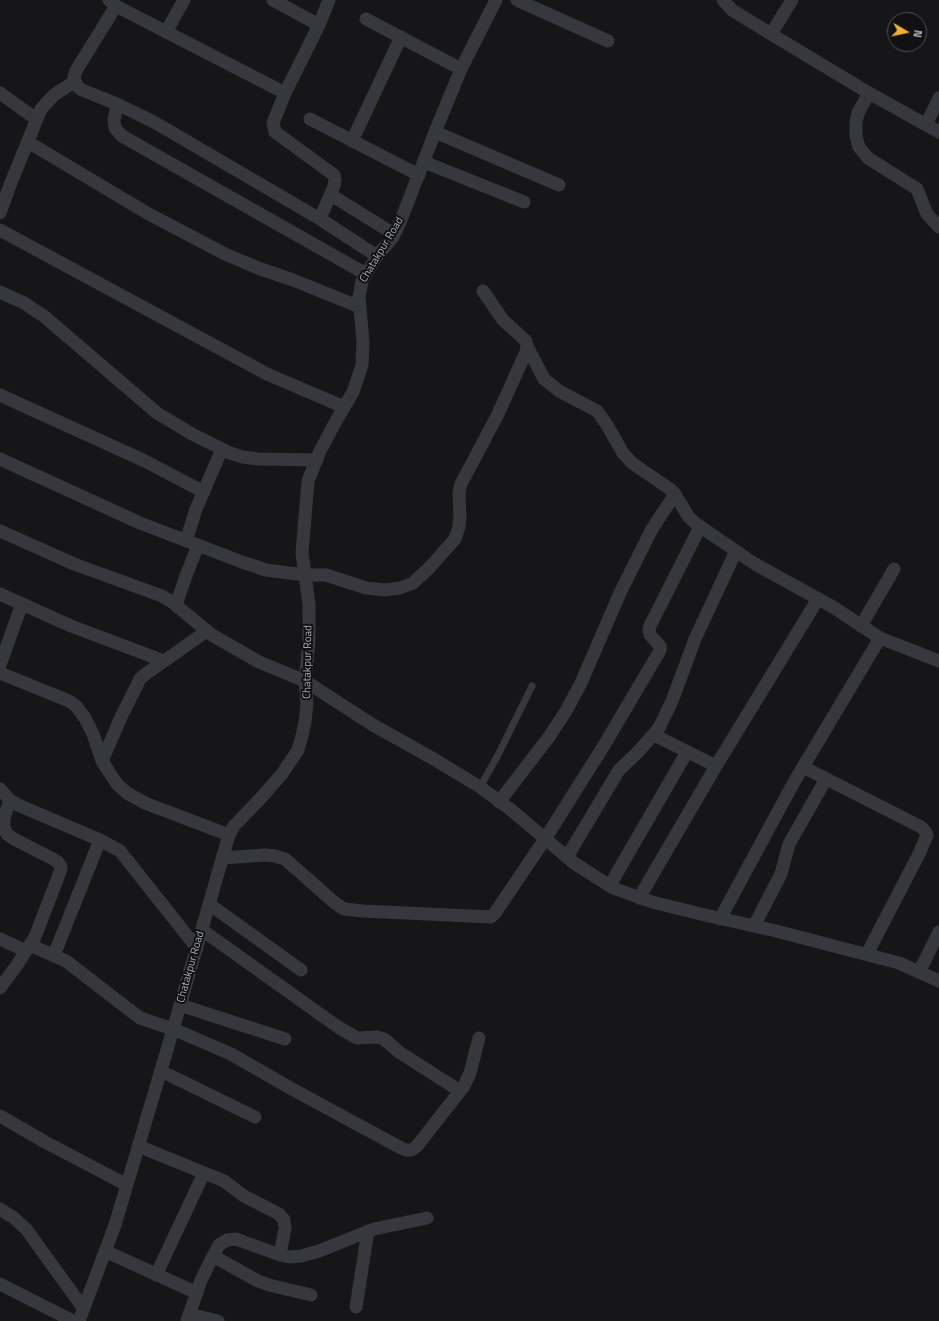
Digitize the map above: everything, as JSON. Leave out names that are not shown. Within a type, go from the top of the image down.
[{"type":"street","points":[[166,32],[184,0]]},
{"type":"street","points":[[273,0],[319,25]]},
{"type":"street","points":[[320,219],[334,186],[334,175],[275,132],[273,128],[274,118],[319,25],[329,0]]},
{"type":"street","name":"Chatakpur Road","points":[[81,1315],[115,1225],[229,835],[234,826],[282,774],[298,750],[306,722],[309,604],[302,553],[308,481],[336,421],[353,392],[362,365],[364,342],[360,307],[360,289],[366,274],[377,256],[394,234],[401,220],[461,69],[496,0]]},
{"type":"street","points":[[517,0],[608,41]]},
{"type":"street","points":[[723,0],[732,10],[771,34],[869,93],[939,132]]},
{"type":"street","points":[[771,34],[792,0]]},
{"type":"street","points":[[285,93],[112,3],[74,76],[74,81],[82,90],[117,104],[154,122],[320,219],[377,256]]},
{"type":"street","points":[[366,19],[461,69]]},
{"type":"street","points":[[352,141],[400,37]]},
{"type":"street","points":[[0,213],[5,181],[28,142],[36,120],[46,102],[74,81]]},
{"type":"street","points":[[0,93],[36,120]]},
{"type":"street","points":[[869,93],[858,113],[856,122],[856,136],[859,147],[868,158],[917,189],[927,214],[939,227]]},
{"type":"street","points":[[926,125],[939,98]]},
{"type":"street","points":[[117,104],[114,120],[115,128],[122,136],[366,274]]},
{"type":"street","points":[[310,120],[419,175]]},
{"type":"street","points":[[435,132],[559,186]]},
{"type":"street","points":[[28,142],[147,213],[225,254],[360,307]]},
{"type":"street","points":[[424,162],[524,202]]},
{"type":"street","points":[[331,195],[394,234]]},
{"type":"street","points":[[0,230],[267,374],[344,407]]},
{"type":"street","points":[[483,291],[504,320],[526,341],[527,346],[544,378],[559,391],[597,411],[632,464],[670,489],[675,494],[688,516],[700,527],[755,564],[818,599],[880,638],[939,661]]},
{"type":"street","points":[[0,292],[24,303],[45,317],[157,413],[182,428],[230,453],[243,457],[258,459],[317,460]]},
{"type":"street","points":[[0,459],[140,523],[266,570],[305,575],[326,575],[366,588],[385,590],[400,588],[413,583],[430,567],[455,539],[459,527],[459,493],[461,484],[498,414],[526,352],[527,346]]},
{"type":"street","points":[[0,395],[145,461],[204,492]]},
{"type":"street","points":[[176,605],[186,576],[192,543],[192,520],[222,449]]},
{"type":"street","points":[[499,802],[549,737],[566,711],[581,683],[620,592],[652,529],[675,494]]},
{"type":"street","points":[[222,858],[265,855],[285,859],[335,903],[344,908],[363,912],[491,917],[545,839],[603,747],[658,654],[660,646],[650,635],[650,626],[700,527]]},
{"type":"street","points":[[0,531],[74,564],[162,596],[176,605],[212,635],[259,662],[306,680],[373,725],[480,787],[510,809],[567,857],[610,885],[638,898],[899,963],[939,981]]},
{"type":"street","points":[[567,857],[619,770],[654,735],[659,728],[672,701],[695,639],[736,551]]},
{"type":"street","points":[[861,626],[894,569]]},
{"type":"street","points":[[0,594],[71,626],[164,661]]},
{"type":"street","points":[[638,898],[716,766],[818,599]]},
{"type":"street","points":[[0,664],[22,604]]},
{"type":"street","points":[[102,761],[121,717],[140,679],[207,631]]},
{"type":"street","points":[[720,919],[803,767],[880,638]]},
{"type":"street","points":[[0,673],[69,701],[76,706],[85,718],[93,734],[102,761],[117,784],[127,793],[145,803],[229,835]]},
{"type":"street","points":[[654,735],[716,766]]},
{"type":"street","points":[[610,885],[686,752]]},
{"type":"street","points":[[803,767],[921,827],[925,830],[927,835],[920,852],[867,954]]},
{"type":"street","points":[[754,926],[781,874],[789,844],[826,779]]},
{"type":"street","points":[[0,789],[10,800],[18,805],[100,840],[120,851],[196,948]]},
{"type":"street","points":[[0,988],[28,948],[42,921],[61,867],[58,862],[14,839],[4,832],[4,818],[10,800]]},
{"type":"street","points":[[54,956],[100,840]]},
{"type":"street","points":[[209,904],[301,970]]},
{"type":"street","points":[[202,930],[338,1027],[357,1038],[373,1037],[384,1039],[399,1052],[460,1092]]},
{"type":"street","points":[[919,972],[939,932]]},
{"type":"street","points":[[0,939],[66,961],[137,1016],[231,1054],[292,1089],[406,1150],[412,1150],[417,1146],[464,1086],[470,1073],[479,1038]]},
{"type":"street","points":[[180,1005],[285,1039]]},
{"type":"street","points":[[161,1071],[255,1117]]},
{"type":"street","points":[[0,1116],[45,1142],[127,1185]]},
{"type":"street","points":[[138,1146],[224,1181],[244,1196],[279,1214],[284,1220],[285,1228],[280,1255]]},
{"type":"street","points":[[156,1275],[204,1173]]},
{"type":"street","points":[[0,1208],[26,1229],[81,1315]]},
{"type":"street","points":[[218,1321],[188,1317],[213,1256],[219,1245],[227,1240],[236,1239],[280,1255],[290,1257],[301,1256],[319,1251],[368,1231],[427,1218]]},
{"type":"street","points":[[356,1308],[368,1231]]},
{"type":"street","points":[[105,1251],[197,1293]]},
{"type":"street","points":[[213,1256],[258,1281],[311,1295]]},
{"type":"street","points":[[0,1284],[73,1321]]},
{"type":"lane","points":[[480,787],[498,755],[532,686]]}]
